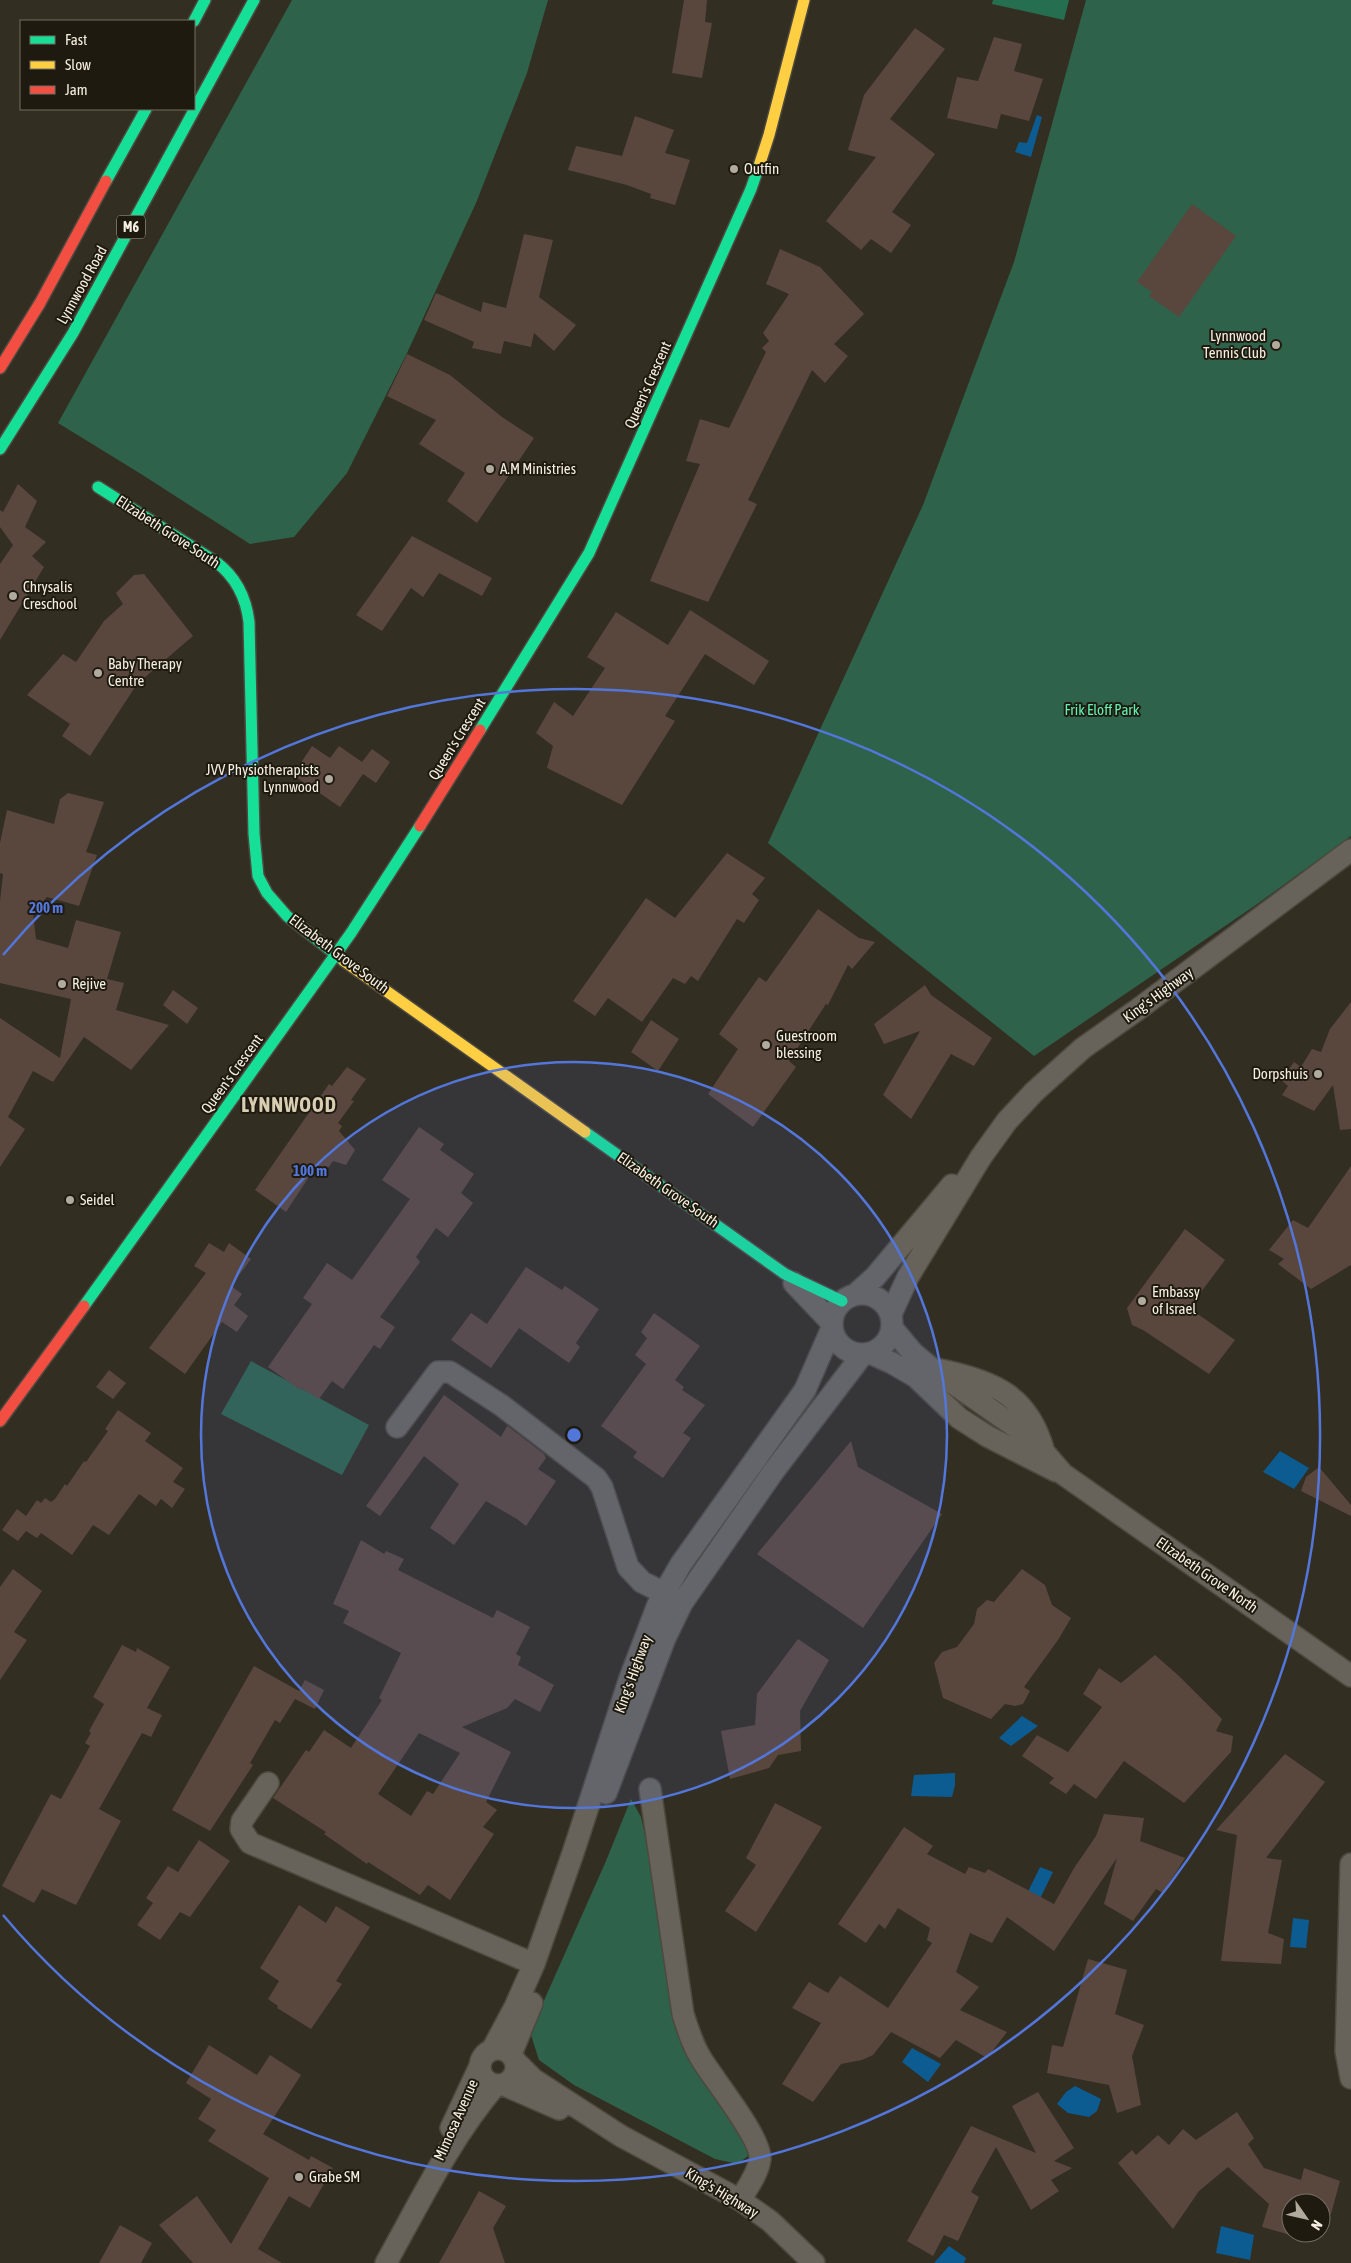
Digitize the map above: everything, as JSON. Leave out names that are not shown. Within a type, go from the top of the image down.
[{"type":"street","points":[[195,20],[205,0]]},
{"type":"street","name":"Lynnwood Road","points":[[195,109],[254,0]]},
{"type":"street","name":"Queen's Crescent","points":[[0,1421],[336,955],[396,866],[541,633],[598,534],[751,190],[772,126],[804,0]]},
{"type":"street","name":"Lynnwood Road","points":[[0,368],[40,303],[145,110]]},
{"type":"street","name":"Lynnwood Road","points":[[0,449],[73,333],[194,110]]},
{"type":"street","name":"Elizabeth Grove South","points":[[98,487],[166,527],[218,563],[228,572],[240,590],[245,602],[249,622],[254,834],[258,876],[267,893],[287,916],[336,955],[785,1274],[832,1325]]},
{"type":"street","name":"King's Highway","points":[[892,1321],[908,1277],[981,1156],[1007,1121],[1034,1092],[1083,1048],[1145,1005],[1351,850]]},
{"type":"street","name":"King's Highway","points":[[849,1297],[875,1277],[950,1188],[981,1156]]},
{"type":"street","name":"Elizabeth Grove South","points":[[785,1274],[849,1297]]},
{"type":"street","points":[[865,1293],[880,1299],[892,1321],[886,1343],[866,1354],[851,1352],[839,1344],[832,1325],[833,1314],[849,1297],[865,1293]]},
{"type":"street","name":"Elizabeth Grove North","points":[[892,1321],[913,1352],[930,1368],[1017,1428],[1044,1452],[1063,1474]]},
{"type":"street","name":"King's Highway","points":[[506,2055],[548,1964],[610,1784],[665,1638],[681,1564],[805,1390],[832,1325]]},
{"type":"street","name":"King's Highway","points":[[506,2055],[515,2007],[534,1964],[573,1853],[630,1678],[673,1598],[866,1354]]},
{"type":"street","name":"Elizabeth Grove North","points":[[866,1354],[892,1363],[916,1377],[958,1418],[997,1442],[1063,1474],[1351,1676]]},
{"type":"street","points":[[397,1427],[438,1372],[450,1372],[501,1405],[596,1478],[602,1487],[628,1567],[642,1582],[673,1598]]},
{"type":"street","points":[[268,1782],[242,1821],[241,1829],[250,1843],[534,1964]]},
{"type":"street","points":[[650,1789],[683,2014],[688,2032],[701,2059],[760,2153],[756,2173],[740,2200]]},
{"type":"street","points":[[1351,1864],[1346,2051],[1351,2078]]},
{"type":"street","points":[[485,2054],[506,2055],[516,2071],[512,2080],[499,2085],[487,2082],[479,2068],[485,2054]]},
{"type":"street","name":"King's Highway","points":[[506,2055],[546,2088],[621,2136],[740,2200],[770,2222],[814,2263]]},
{"type":"street","name":"Mimosa Avenue","points":[[434,2172],[439,2155],[455,2118],[479,2068]]},
{"type":"street","name":"King's Highway","points":[[499,2085],[621,2136]]},
{"type":"street","name":"Mimosa Avenue","points":[[386,2263],[434,2172],[470,2116],[499,2085]]},
{"type":"green space","points":[[292,0],[548,0],[527,73],[476,203],[408,351],[347,473],[294,537],[250,544],[58,423]]},
{"type":"green space","points":[[993,0],[1069,0],[1064,20],[992,4]]},
{"type":"green space","name":"Frik Eloff Park","points":[[1086,0],[1351,0],[1351,836],[1253,907],[1034,1056],[768,843],[923,505],[1014,262]]},
{"type":"green space","points":[[251,1361],[369,1425],[342,1475],[221,1414]]},
{"type":"green space","points":[[631,1799],[641,1817],[661,1907],[677,2009],[744,2134],[749,2155],[738,2164],[715,2159],[574,2085],[539,2060],[530,2032],[606,1861]]},
{"type":"water","points":[[1037,115],[1042,117],[1031,157],[1015,152],[1019,142],[1027,143]]},
{"type":"water","points":[[1280,1451],[1309,1468],[1294,1489],[1263,1472]]},
{"type":"water","points":[[1022,1716],[1038,1726],[1011,1746],[999,1738]]},
{"type":"water","points":[[955,1773],[952,1797],[911,1796],[914,1775]]},
{"type":"water","points":[[1040,1867],[1053,1872],[1033,1913],[1021,1906]]},
{"type":"water","points":[[1293,1918],[1309,1920],[1306,1948],[1290,1947]]},
{"type":"water","points":[[912,2048],[941,2064],[928,2082],[902,2062]]},
{"type":"water","points":[[1075,2086],[1101,2099],[1097,2111],[1089,2117],[1068,2113],[1057,2104],[1066,2092]]},
{"type":"water","points":[[1221,2226],[1254,2235],[1250,2260],[1216,2253]]},
{"type":"water","points":[[949,2246],[966,2258],[964,2263],[934,2263]]},
{"type":"building","points":[[684,0],[707,0],[705,22],[712,23],[702,78],[672,73]]},
{"type":"building","points":[[915,28],[945,49],[890,119],[935,154],[892,212],[911,225],[891,253],[871,239],[861,250],[826,221],[876,157],[848,150],[864,95]]},
{"type":"building","points":[[994,37],[1022,44],[1014,71],[1043,79],[1029,121],[1001,114],[997,129],[947,118],[957,77],[978,81]]},
{"type":"building","points":[[635,116],[674,130],[665,153],[690,160],[675,205],[650,198],[651,194],[627,185],[568,170],[576,146],[622,156]]},
{"type":"building","points":[[1192,204],[1236,236],[1179,317],[1149,296],[1152,292],[1137,282]]},
{"type":"building","points":[[524,234],[553,240],[539,297],[576,325],[554,351],[534,333],[531,347],[504,341],[501,354],[472,348],[474,342],[424,320],[436,293],[481,312],[483,302],[506,308]]},
{"type":"building","points":[[780,249],[820,267],[864,314],[834,344],[848,356],[825,383],[812,370],[748,500],[757,504],[708,602],[650,581],[700,464],[686,461],[700,419],[729,428],[766,352],[762,348],[769,341],[763,333],[789,294],[766,284]]},
{"type":"building","points":[[407,354],[450,375],[502,417],[534,438],[477,523],[447,501],[465,473],[419,444],[436,420],[387,396]]},
{"type":"building","name":"Chrysalis Creschool","points":[[18,484],[37,501],[25,527],[46,542],[32,556],[44,567],[0,640],[0,564],[13,545],[0,527],[0,510],[3,512]]},
{"type":"building","points":[[412,536],[492,578],[482,596],[439,573],[423,597],[411,588],[382,631],[356,615]]},
{"type":"building","name":"Baby Therapy Centre","points":[[144,574],[193,636],[137,684],[90,756],[62,736],[70,724],[27,695],[63,654],[76,662],[104,621],[123,604],[116,593],[134,575]]},
{"type":"building","points":[[690,610],[769,661],[754,685],[705,654],[665,716],[675,721],[622,805],[547,768],[553,746],[536,733],[554,702],[573,716],[605,668],[587,657],[616,612],[668,645]]},
{"type":"building","name":"JVV Physiotherapists Lynnwood","points":[[312,746],[330,758],[339,746],[362,762],[372,749],[390,762],[376,783],[363,774],[340,807],[293,775]]},
{"type":"building","points":[[68,793],[104,802],[86,852],[97,855],[79,906],[47,897],[33,913],[36,939],[68,948],[76,920],[121,932],[107,979],[124,983],[116,1010],[169,1025],[131,1070],[84,1037],[53,1082],[33,1071],[8,1117],[25,1129],[0,1167],[0,1018],[60,1058],[71,999],[0,983],[0,901],[3,874],[0,873],[0,843],[7,810],[54,824],[60,799]]},
{"type":"building","points":[[727,853],[765,878],[752,894],[759,900],[744,923],[737,919],[698,981],[691,976],[685,984],[673,978],[642,1022],[608,998],[595,1016],[573,1001],[646,898],[675,918]]},
{"type":"building","points":[[818,909],[859,938],[875,942],[852,969],[848,965],[828,1005],[826,1004],[789,1061],[796,1067],[753,1127],[708,1094],[738,1049],[719,1034],[759,977],[766,982]]},
{"type":"building","points":[[925,985],[931,995],[992,1038],[974,1066],[951,1054],[911,1119],[883,1095],[920,1031],[884,1044],[874,1024]]},
{"type":"building","points":[[173,990],[198,1008],[187,1024],[163,1005]]},
{"type":"building","name":"Dorpshuis","points":[[1351,1002],[1351,1129],[1340,1130],[1333,1085],[1314,1111],[1282,1095],[1288,1086],[1281,1080],[1294,1062],[1301,1067],[1312,1049],[1321,1052],[1330,1029]]},
{"type":"building","points":[[651,1020],[679,1039],[658,1071],[631,1052]]},
{"type":"building","points":[[347,1067],[366,1079],[351,1100],[354,1101],[338,1123],[342,1126],[339,1131],[355,1150],[346,1165],[333,1161],[325,1172],[316,1166],[286,1212],[255,1190],[329,1084],[332,1086]]},
{"type":"building","points":[[419,1127],[444,1144],[440,1150],[474,1174],[461,1193],[473,1203],[448,1237],[436,1228],[416,1257],[420,1262],[380,1317],[395,1327],[380,1349],[374,1345],[343,1389],[332,1381],[319,1399],[301,1388],[300,1390],[268,1367],[312,1304],[303,1298],[327,1263],[352,1280],[410,1199],[382,1180]]},
{"type":"building","points":[[1351,1166],[1351,1265],[1311,1289],[1278,1264],[1284,1259],[1269,1250],[1293,1220],[1308,1228]]},
{"type":"building","name":"Embassy of Israel","points":[[1185,1229],[1225,1260],[1189,1308],[1235,1340],[1209,1374],[1143,1330],[1132,1325],[1127,1308]]},
{"type":"building","points":[[209,1243],[224,1252],[229,1243],[251,1259],[231,1286],[242,1294],[234,1305],[248,1316],[237,1332],[222,1322],[185,1374],[149,1348],[206,1273],[194,1266]]},
{"type":"building","points":[[526,1267],[562,1290],[565,1286],[599,1309],[576,1343],[580,1347],[569,1363],[519,1328],[491,1368],[451,1340],[471,1313],[487,1324]]},
{"type":"building","points":[[654,1313],[700,1346],[675,1380],[684,1387],[682,1390],[705,1405],[683,1433],[691,1438],[663,1478],[633,1457],[637,1452],[601,1426],[646,1364],[635,1355],[647,1338],[641,1332]]},
{"type":"building","points":[[109,1370],[126,1383],[113,1399],[96,1387]]},
{"type":"building","points":[[444,1395],[501,1437],[507,1426],[544,1454],[546,1458],[538,1469],[556,1481],[526,1526],[486,1501],[454,1545],[430,1528],[459,1484],[424,1456],[380,1516],[366,1506]]},
{"type":"building","points":[[118,1410],[151,1433],[145,1441],[183,1468],[173,1482],[185,1489],[172,1508],[161,1499],[156,1506],[139,1494],[109,1535],[93,1525],[72,1555],[41,1533],[37,1538],[26,1531],[18,1541],[2,1530],[17,1509],[26,1516],[37,1500],[41,1503],[45,1498],[51,1502],[55,1499],[65,1484],[67,1486],[84,1461],[86,1462],[108,1431],[105,1429]]},
{"type":"building","points":[[851,1441],[858,1467],[942,1514],[863,1628],[757,1554]]},
{"type":"building","points":[[1319,1467],[1351,1505],[1351,1516],[1301,1491],[1306,1477]]},
{"type":"building","points":[[361,1540],[384,1554],[386,1551],[404,1559],[398,1570],[493,1618],[497,1610],[530,1627],[516,1654],[521,1657],[518,1665],[554,1685],[540,1712],[515,1699],[507,1708],[462,1727],[511,1752],[486,1802],[497,1810],[483,1827],[494,1834],[450,1900],[428,1885],[420,1895],[368,1862],[367,1864],[324,1834],[326,1832],[273,1798],[306,1750],[309,1752],[324,1730],[351,1748],[382,1700],[379,1698],[401,1653],[343,1623],[349,1611],[333,1604]],"holes":[[[419,1733],[460,1753],[433,1794],[427,1791],[411,1816],[378,1794]]]},
{"type":"building","points":[[13,1569],[42,1591],[14,1632],[27,1640],[0,1680],[0,1587]]},
{"type":"building","points":[[1022,1569],[1045,1585],[1052,1605],[1071,1618],[1058,1640],[1024,1687],[1030,1691],[1023,1704],[1015,1706],[1005,1704],[991,1719],[943,1698],[934,1663],[942,1652],[957,1647],[974,1624],[977,1609],[987,1600],[994,1602]]},
{"type":"building","points":[[798,1639],[829,1660],[800,1711],[801,1751],[778,1755],[769,1768],[730,1779],[721,1731],[755,1725],[757,1694]]},
{"type":"building","points":[[122,1645],[136,1652],[137,1648],[170,1667],[147,1708],[162,1715],[151,1737],[142,1733],[99,1809],[121,1821],[76,1905],[42,1889],[34,1903],[2,1886],[51,1794],[61,1799],[90,1746],[85,1743],[91,1733],[89,1731],[104,1704],[93,1697]]},
{"type":"building","points":[[1155,1655],[1222,1719],[1216,1731],[1233,1736],[1231,1752],[1184,1803],[1124,1761],[1096,1799],[1074,1784],[1066,1794],[1049,1783],[1054,1778],[1022,1756],[1037,1735],[1068,1752],[1102,1707],[1083,1694],[1099,1668],[1121,1683]]},
{"type":"building","points":[[254,1666],[299,1691],[305,1680],[324,1690],[315,1709],[295,1699],[280,1723],[275,1720],[250,1763],[253,1765],[210,1831],[172,1810]]},
{"type":"building","points":[[1285,1754],[1325,1782],[1266,1858],[1282,1860],[1268,1933],[1284,1939],[1281,1964],[1221,1961],[1237,1835],[1216,1830]]},
{"type":"building","points":[[775,1803],[822,1827],[756,1932],[725,1911],[756,1865],[746,1858]]},
{"type":"building","points":[[1104,1814],[1144,1818],[1140,1841],[1185,1858],[1163,1893],[1156,1889],[1133,1921],[1104,1904],[1117,1858],[1054,1951],[1007,1917],[992,1943],[970,1933],[956,1972],[979,1987],[960,2010],[1007,2032],[987,2058],[956,2040],[940,2058],[891,2032],[873,2055],[862,2060],[841,2064],[813,2102],[782,2084],[821,2023],[792,2008],[809,1982],[828,1993],[840,1976],[888,2008],[932,1943],[927,1940],[930,1928],[898,1908],[885,1929],[879,1924],[866,1943],[838,1924],[904,1827],[933,1846],[927,1854],[965,1874],[969,1867],[985,1873],[988,1869],[1054,1904],[1074,1868],[1096,1836]]},
{"type":"building","points":[[199,1840],[230,1861],[190,1917],[180,1912],[160,1940],[137,1925],[153,1903],[146,1898],[168,1866],[178,1872]]},
{"type":"building","points":[[299,1905],[326,1923],[336,1906],[370,1927],[336,1981],[342,1984],[311,2029],[277,2008],[278,2006],[268,1999],[279,1981],[260,1968]]},
{"type":"building","points":[[1088,1959],[1127,1970],[1115,2014],[1144,2025],[1132,2056],[1141,2105],[1117,2113],[1109,2085],[1047,2073],[1052,2045],[1063,2047]]},
{"type":"building","points":[[209,2045],[257,2075],[270,2055],[301,2075],[263,2134],[309,2160],[311,2156],[333,2168],[310,2208],[289,2196],[258,2249],[282,2263],[193,2263],[159,2225],[197,2196],[231,2244],[269,2178],[208,2141],[216,2130],[198,2119],[211,2099],[186,2083]]},
{"type":"building","points":[[1038,2092],[1074,2148],[1054,2161],[1072,2168],[1051,2180],[1059,2191],[1031,2210],[996,2147],[971,2192],[979,2197],[958,2241],[944,2235],[933,2256],[907,2241],[971,2126],[1036,2153],[1012,2106]]},
{"type":"building","points":[[1237,2112],[1254,2138],[1248,2144],[1264,2168],[1301,2180],[1304,2168],[1340,2181],[1331,2214],[1331,2193],[1281,2193],[1281,2232],[1262,2227],[1269,2204],[1228,2167],[1199,2191],[1173,2229],[1118,2163],[1132,2150],[1136,2155],[1158,2135],[1169,2145],[1183,2129],[1196,2140]]},
{"type":"building","points":[[479,2191],[506,2206],[493,2228],[505,2263],[439,2263]]},
{"type":"building","points":[[120,2225],[152,2243],[141,2263],[99,2263]]},
{"type":"traffic: fast","points":[[195,20],[205,0]]},
{"type":"traffic: fast","points":[[195,109],[254,0]]},
{"type":"traffic: fast","points":[[106,181],[145,110]]},
{"type":"traffic: fast","points":[[0,449],[73,333],[194,110]]},
{"type":"traffic: fast","points":[[480,730],[589,553],[751,189],[760,163]]},
{"type":"traffic: fast","points":[[98,487],[216,562],[229,574],[239,588],[243,596],[249,622],[254,834],[258,876],[267,893],[287,916],[344,961]]},
{"type":"traffic: fast","points":[[84,1306],[351,933],[420,826]]},
{"type":"traffic: fast","points":[[585,1132],[785,1274],[842,1301]]},
{"type":"traffic: slow","points":[[760,163],[804,0]]},
{"type":"traffic: slow","points":[[344,961],[585,1132]]},
{"type":"traffic: jam","points":[[0,368],[40,303],[106,181]]},
{"type":"traffic: jam","points":[[420,826],[480,730]]},
{"type":"traffic: jam","points":[[0,1421],[84,1306]]},
{"type":"place","name":"Outfin","points":[[734,169]]},
{"type":"place","name":"Lynnwood Tennis Club","points":[[1276,345]]},
{"type":"place","name":"A.M Ministries","points":[[490,469]]},
{"type":"place","name":"Chrysalis Creschool","points":[[13,596]]},
{"type":"place","name":"Baby Therapy Centre","points":[[98,673]]},
{"type":"place","name":"JVV Physiotherapists Lynnwood","points":[[329,779]]},
{"type":"place","name":"Rejive","points":[[62,984]]},
{"type":"place","name":"Guestroom blessing","points":[[766,1045]]},
{"type":"place","name":"Dorpshuis","points":[[1318,1074]]},
{"type":"place","name":"Seidel","points":[[70,1200]]},
{"type":"place","name":"Embassy of Israel","points":[[1142,1301]]},
{"type":"place","name":"Grabe SM","points":[[299,2177]]},
{"type":"district","name":"LYNNWOOD","points":[[289,1105]]}]
